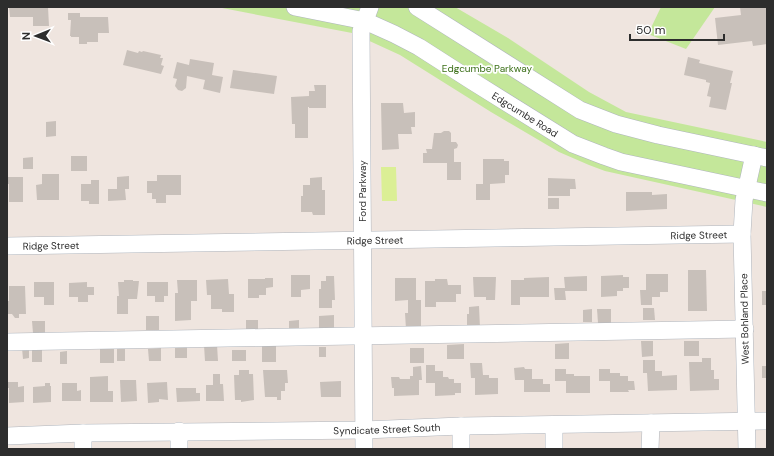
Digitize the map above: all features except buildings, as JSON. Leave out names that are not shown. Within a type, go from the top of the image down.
[{"type":"street","name":"Edgcumbe Road","points":[[295,7],[367,14],[394,34],[419,47],[472,82],[564,138],[587,150],[621,162],[767,193]]},
{"type":"street","points":[[417,7],[580,110],[623,126],[658,135],[760,156]]},
{"type":"street","name":"Ford Parkway","points":[[364,449],[361,31],[367,14]]},
{"type":"street","name":"West Bohland Place","points":[[747,449],[742,234],[746,188],[760,156]]},
{"type":"street","name":"Ridge Street","points":[[7,246],[742,234]]},
{"type":"street","points":[[7,342],[745,329]]},
{"type":"street","name":"Syndicate Street South","points":[[7,436],[83,441],[179,431],[364,430],[461,426],[767,421]]},
{"type":"street","points":[[650,449],[651,423]]},
{"type":"street","points":[[554,425],[554,449]]},
{"type":"street","points":[[461,426],[461,449]]},
{"type":"street","points":[[179,431],[179,449]]},
{"type":"green space","name":"Edgcumbe Parkway","points":[[217,7],[455,7],[508,38],[589,92],[626,112],[767,142],[767,207],[605,171],[589,165],[559,152],[491,112],[400,55],[352,33]]},
{"type":"green space","points":[[661,7],[715,7],[686,49],[648,34]]},
{"type":"green space","points":[[381,167],[396,167],[397,201],[382,201]]}]
